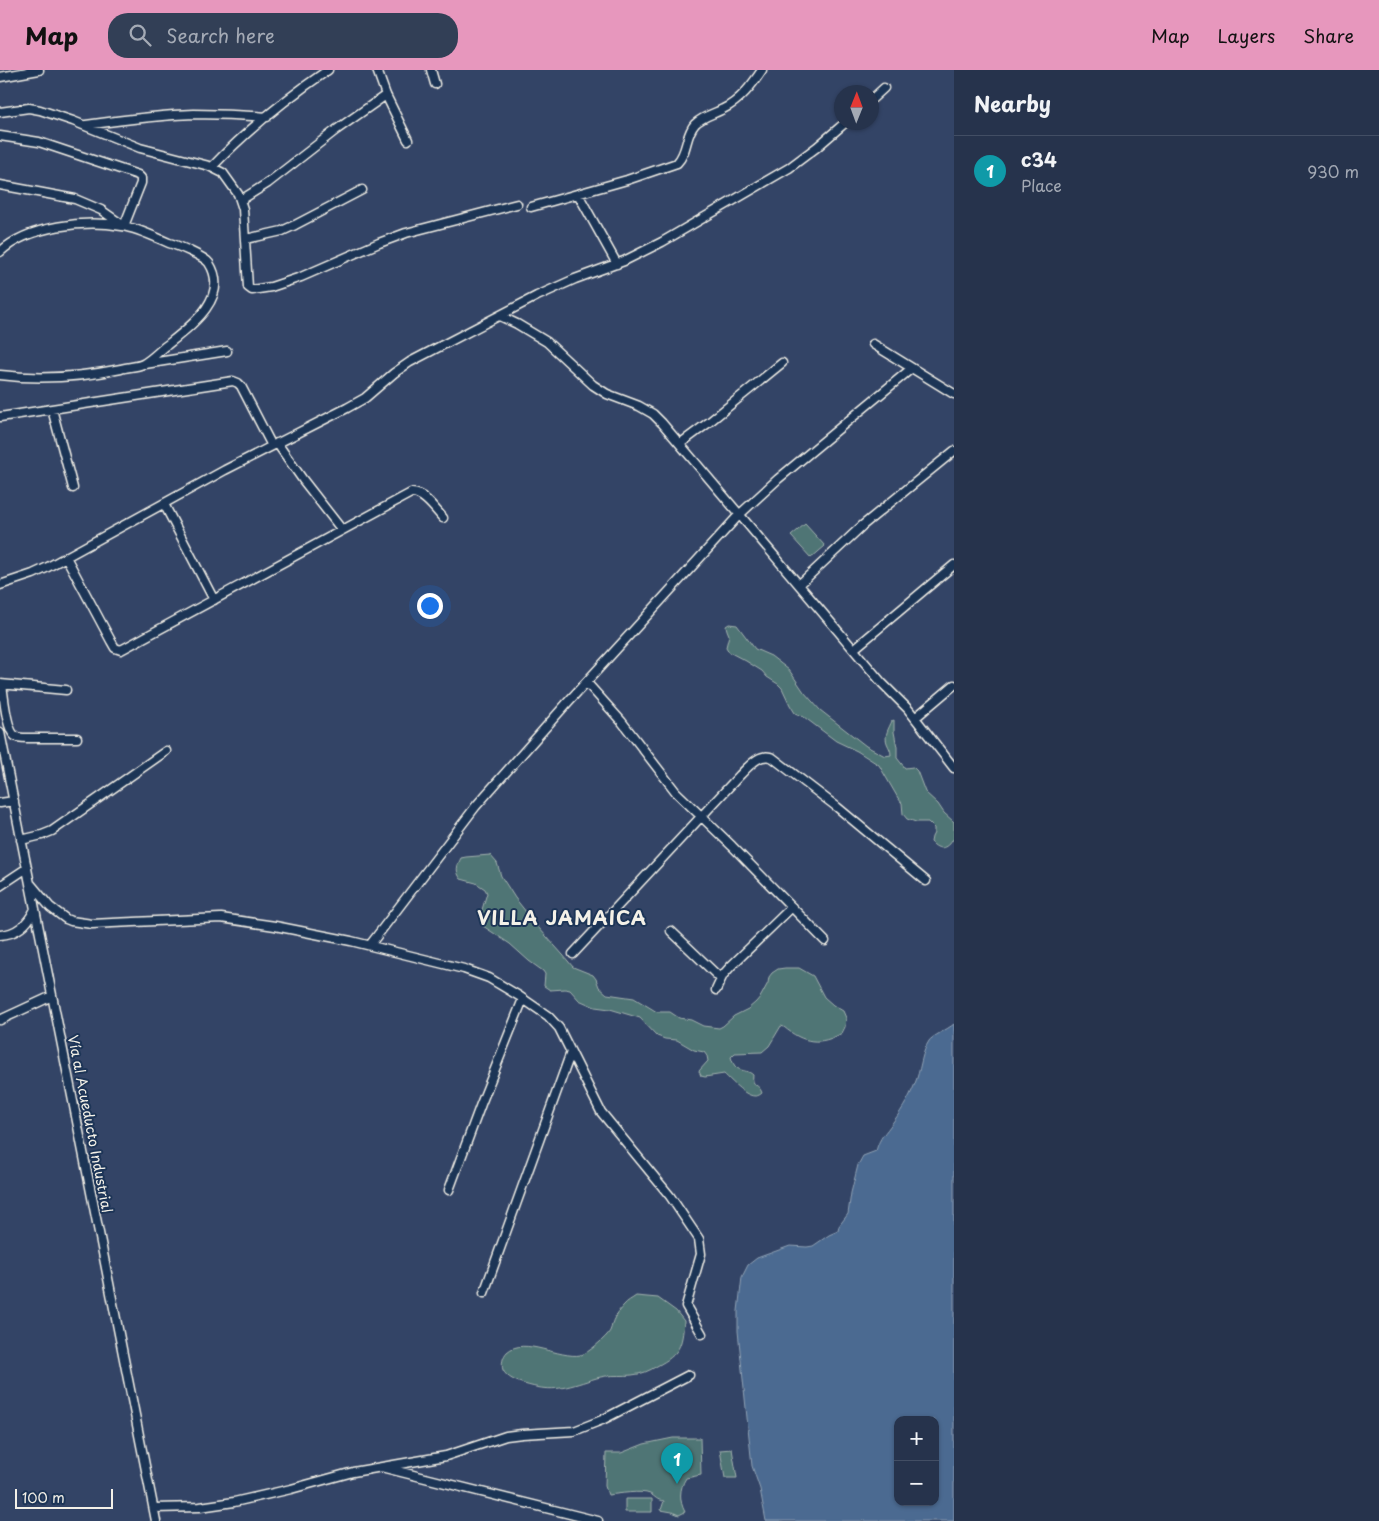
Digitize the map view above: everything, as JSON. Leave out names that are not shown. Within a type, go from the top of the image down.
[{"type":"street","points":[[0,77],[39,70]]},
{"type":"street","points":[[212,168],[278,107],[328,70]]},
{"type":"street","points":[[377,70],[386,95],[408,140]]},
{"type":"street","points":[[431,70],[435,84]]},
{"type":"street","points":[[532,207],[627,180],[677,162],[681,159],[694,125],[701,119],[731,105],[755,81],[762,70]]},
{"type":"street","points":[[879,93],[884,88]]},
{"type":"street","points":[[241,200],[268,183],[336,130],[386,95]]},
{"type":"street","points":[[0,112],[33,108],[140,148],[212,168],[222,173],[241,200],[249,289],[262,290],[301,277],[406,233],[517,204]]},
{"type":"street","points":[[84,126],[192,114],[267,117]]},
{"type":"street","points":[[0,584],[33,574],[66,558],[365,398],[410,362],[575,279],[618,264],[662,242],[774,178],[801,160],[837,130]]},
{"type":"street","points":[[0,136],[39,142],[138,174],[141,178],[141,183],[124,226]]},
{"type":"street","points":[[0,185],[75,199],[101,210],[124,226],[179,246],[208,262],[215,278],[214,293],[206,308],[188,329],[143,364]]},
{"type":"street","points":[[246,239],[276,232],[295,225],[362,190]]},
{"type":"street","points":[[578,194],[618,264]]},
{"type":"street","points":[[0,252],[22,238],[56,226],[88,224],[124,226]]},
{"type":"street","points":[[500,316],[547,342],[593,385],[607,394],[639,406],[653,414],[681,443],[882,682],[915,718],[954,768]]},
{"type":"street","points":[[873,344],[954,394]]},
{"type":"street","points":[[0,375],[19,378],[72,376],[227,351]]},
{"type":"street","points":[[681,443],[782,362]]},
{"type":"street","points":[[370,945],[476,806],[740,515],[791,468],[912,368]]},
{"type":"street","points":[[0,417],[233,381],[241,386],[274,445],[342,530]]},
{"type":"street","points":[[52,409],[73,488]]},
{"type":"street","points":[[800,584],[863,525],[954,451]]},
{"type":"street","points":[[66,558],[111,641],[118,650],[125,649],[411,492],[417,493],[443,518]]},
{"type":"street","points":[[164,504],[214,600]]},
{"type":"street","points":[[854,649],[954,565]]},
{"type":"street","points":[[587,683],[622,722],[666,780],[825,942]]},
{"type":"street","points":[[66,690],[1,684],[8,722],[14,736],[20,738],[77,738]]},
{"type":"street","points":[[915,718],[954,685]]},
{"type":"street","name":"Vía al Acueducto Industrial","points":[[0,732],[156,1521]]},
{"type":"street","points":[[21,840],[52,831],[166,751]]},
{"type":"street","points":[[574,954],[753,762],[762,757],[770,756],[837,807],[926,881]]},
{"type":"street","points":[[0,802],[14,801]]},
{"type":"street","points":[[0,886],[27,868]]},
{"type":"street","points":[[30,883],[43,900],[57,913],[72,921],[92,924],[220,918],[275,926],[433,960],[477,973],[497,982],[523,999],[554,1021],[601,1112],[670,1196],[700,1239],[701,1254],[686,1306],[702,1334]]},
{"type":"street","points":[[716,990],[721,978],[731,966],[792,907]]},
{"type":"street","points":[[0,936],[18,930],[31,918],[35,909]]},
{"type":"street","points":[[671,931],[721,978]]},
{"type":"street","points":[[0,1020],[52,996]]},
{"type":"street","points":[[448,1190],[523,999]]},
{"type":"street","points":[[484,1293],[571,1052]]},
{"type":"street","points":[[154,1508],[200,1507],[234,1502],[353,1472],[446,1456],[513,1434],[574,1431],[602,1420],[689,1375]]},
{"type":"street","points":[[380,1467],[598,1521]]},
{"type":"green space","points":[[805,524],[825,546],[811,558],[791,536]]},
{"type":"green space","points":[[729,624],[737,625],[755,649],[771,656],[789,670],[804,692],[820,710],[866,746],[885,756],[891,755],[886,737],[894,720],[897,758],[905,768],[913,767],[917,771],[925,792],[954,822],[954,840],[942,848],[934,845],[931,842],[934,828],[928,822],[916,822],[907,819],[903,814],[902,803],[879,765],[857,751],[836,741],[804,717],[795,713],[778,684],[767,677],[762,671],[729,652],[726,647],[729,635],[726,626]]},
{"type":"green space","points":[[490,855],[497,863],[501,876],[515,898],[538,927],[573,967],[593,975],[599,987],[607,994],[634,998],[657,1012],[670,1012],[679,1018],[691,1020],[703,1026],[719,1028],[756,1002],[772,973],[778,969],[799,968],[813,976],[824,997],[843,1011],[846,1018],[845,1027],[842,1033],[834,1037],[826,1040],[812,1041],[798,1037],[781,1026],[769,1046],[762,1052],[735,1053],[731,1057],[733,1063],[737,1068],[753,1075],[754,1083],[762,1093],[758,1096],[742,1091],[724,1074],[701,1076],[699,1071],[708,1061],[704,1052],[694,1050],[677,1040],[657,1036],[640,1018],[610,1009],[595,1007],[579,1000],[570,990],[550,990],[544,986],[545,974],[543,971],[510,944],[483,926],[481,913],[487,893],[485,889],[476,883],[461,879],[457,868],[461,858]]},
{"type":"green space","points":[[636,1296],[658,1298],[676,1311],[684,1321],[681,1343],[675,1353],[665,1362],[639,1374],[603,1376],[556,1389],[541,1388],[518,1382],[509,1377],[503,1370],[502,1363],[507,1352],[523,1346],[563,1354],[584,1354],[608,1334],[619,1311]]},
{"type":"green space","points":[[673,1438],[700,1438],[701,1475],[686,1478],[682,1486],[682,1504],[685,1512],[679,1515],[661,1510],[664,1501],[646,1493],[608,1495],[605,1486],[606,1453],[621,1453],[644,1444]]},
{"type":"green space","points":[[732,1449],[737,1478],[725,1478],[720,1450]]},
{"type":"green space","points":[[625,1499],[652,1499],[652,1512],[625,1512]]},
{"type":"water","points":[[954,1024],[954,1521],[766,1521],[760,1489],[752,1466],[738,1331],[742,1277],[748,1265],[757,1258],[790,1246],[813,1246],[838,1231],[839,1226],[848,1214],[858,1165],[863,1156],[876,1151],[881,1138],[907,1101],[915,1084],[923,1054],[933,1037]]},
{"type":"place","name":"c34","points":[[677,1484]]},
{"type":"district","name":"VILLA JAMAICA","points":[[562,918]]}]
